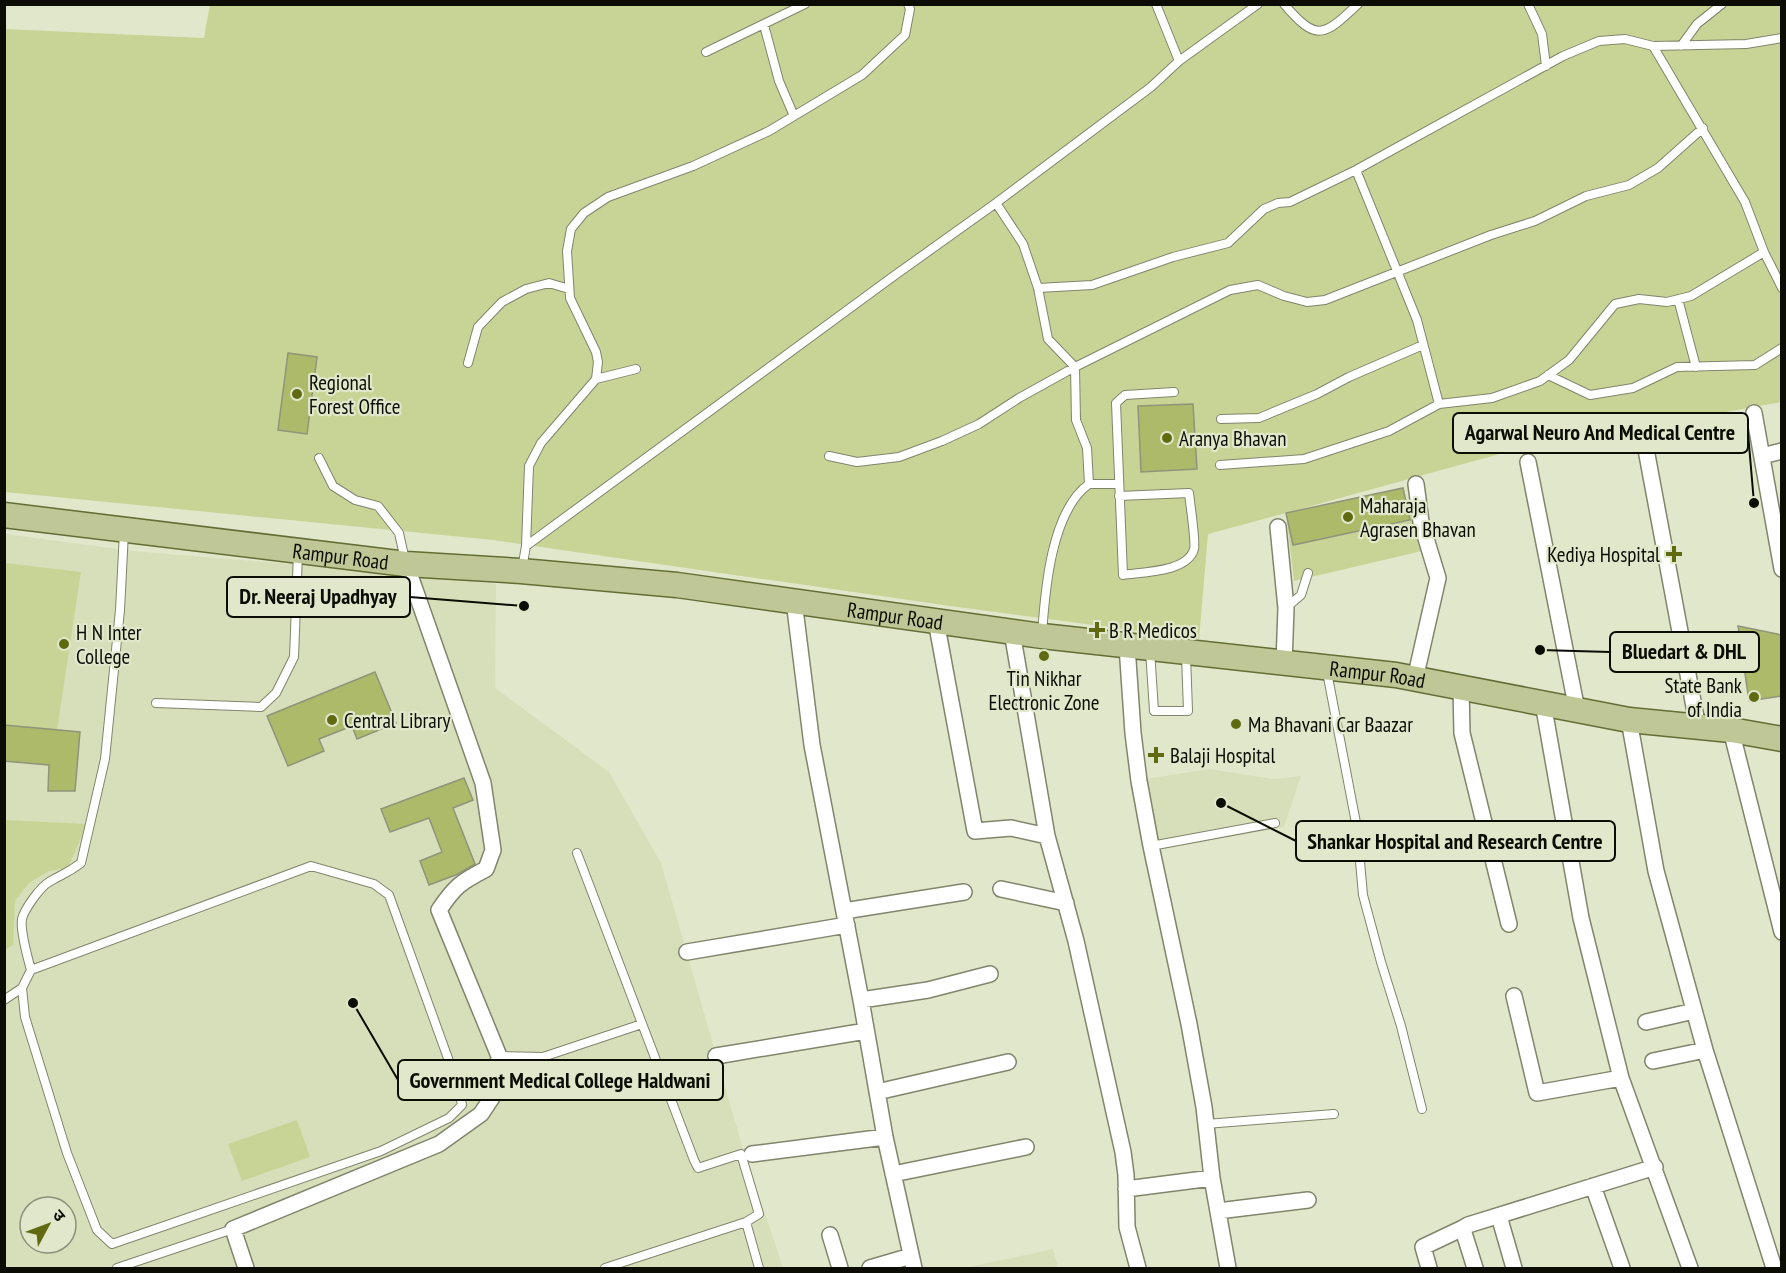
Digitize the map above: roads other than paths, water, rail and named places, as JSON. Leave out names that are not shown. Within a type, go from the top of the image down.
[{"type":"main road","name":"Rampur Road","points":[[4,514],[124,531],[406,564],[521,571],[677,585],[1042,636],[1415,679],[1629,720],[1731,730],[1782,738]]},
{"type":"street","points":[[1754,413],[1779,537],[1782,569]]},
{"type":"street","points":[[1645,444],[1698,728]]},
{"type":"street","points":[[1762,456],[1782,451]]},
{"type":"street","points":[[1528,462],[1577,710]]},
{"type":"street","points":[[1415,679],[1438,578],[1422,522],[1416,484]]},
{"type":"street","points":[[1278,527],[1286,608],[1284,663]]},
{"type":"street","points":[[246,1269],[233,1229],[439,1144],[481,1114],[495,1093],[499,1056],[439,910],[453,889],[486,869],[493,850],[483,783],[406,564]]},
{"type":"street","points":[[794,601],[812,745],[885,1137],[912,1262],[870,1269]]},
{"type":"street","points":[[936,621],[975,831],[1011,828],[1047,836]]},
{"type":"street","points":[[1012,632],[1047,836],[1066,903],[1123,1152],[1127,1227],[1138,1269]]},
{"type":"street","points":[[1139,647],[1133,733],[1151,846],[1189,1024],[1228,1269]]},
{"type":"street","points":[[1461,687],[1462,733],[1509,924]]},
{"type":"street","points":[[1543,703],[1581,918],[1621,1078],[1690,1269]]},
{"type":"street","points":[[1629,720],[1656,871],[1705,1050],[1774,1269]]},
{"type":"street","points":[[1731,730],[1782,932]]},
{"type":"street","points":[[1001,889],[1066,903]]},
{"type":"street","points":[[687,952],[964,892]]},
{"type":"street","points":[[861,1000],[928,990],[990,974]]},
{"type":"street","points":[[1514,996],[1537,1093],[1621,1078]]},
{"type":"street","points":[[1646,1022],[1694,1011]]},
{"type":"street","points":[[716,1056],[866,1031]]},
{"type":"street","points":[[1653,1061],[1705,1050]]},
{"type":"street","points":[[877,1092],[1008,1062]]},
{"type":"street","points":[[752,1154],[885,1137]]},
{"type":"street","points":[[893,1173],[1026,1147]]},
{"type":"street","points":[[1429,1269],[1422,1247],[1463,1228],[1655,1167]]},
{"type":"street","points":[[1126,1189],[1212,1178]]},
{"type":"street","points":[[1593,1186],[1622,1269]]},
{"type":"street","points":[[1218,1211],[1308,1200]]},
{"type":"street","points":[[1499,1216],[1514,1269]]},
{"type":"street","points":[[1463,1228],[1475,1269]]},
{"type":"street","points":[[830,1235],[840,1269]]},
{"type":"lane","points":[[706,52],[806,4]]},
{"type":"lane","points":[[521,571],[526,546],[529,466],[541,443],[596,379],[598,362],[596,352],[570,298],[567,251],[571,229],[584,213],[608,197],[693,166],[769,131],[862,75],[905,35],[910,9],[908,4]]},
{"type":"lane","points":[[1156,4],[1179,61]]},
{"type":"lane","points":[[526,546],[996,203],[1151,87],[1179,61],[1258,4]]},
{"type":"lane","points":[[1284,4],[1301,24],[1317,31],[1329,30],[1358,4]]},
{"type":"lane","points":[[1528,4],[1542,34],[1546,66]]},
{"type":"lane","points":[[1681,46],[1698,24],[1722,4]]},
{"type":"lane","points":[[764,25],[779,81],[794,116]]},
{"type":"lane","points":[[1038,288],[1092,285],[1173,257],[1228,243],[1264,209],[1278,203],[1290,202],[1356,170],[1563,56],[1599,40],[1625,39],[1653,46],[1681,46],[1746,44],[1782,38]]},
{"type":"lane","points":[[1653,46],[1745,202],[1764,252],[1782,288]]},
{"type":"lane","points":[[829,456],[856,462],[899,457],[979,424],[1019,398],[1075,367],[1230,290],[1258,285],[1308,303],[1325,300],[1398,273],[1535,221],[1586,196],[1629,185],[1658,168],[1703,128]]},
{"type":"lane","points":[[1356,170],[1417,320],[1439,404]]},
{"type":"lane","points":[[996,203],[1023,244],[1038,288],[1048,339],[1075,367],[1076,420],[1087,448],[1089,484]]},
{"type":"lane","points":[[1220,465],[1304,459],[1389,431],[1439,404],[1492,398],[1540,381],[1569,360],[1615,304],[1639,299],[1666,302],[1691,296],[1764,252]]},
{"type":"lane","points":[[468,363],[478,327],[502,302],[526,289],[549,284],[569,289]]},
{"type":"lane","points":[[1678,299],[1696,367]]},
{"type":"lane","points":[[1221,419],[1259,418],[1423,345]]},
{"type":"lane","points":[[1548,375],[1590,395],[1633,388],[1677,367],[1755,365],[1782,348]]},
{"type":"lane","points":[[596,379],[636,369]]},
{"type":"lane","points":[[1119,495],[1189,493],[1194,549],[1185,562],[1170,568],[1123,575],[1119,495],[1116,403],[1125,395],[1174,392]]},
{"type":"lane","points":[[319,459],[333,486],[355,500],[378,506],[399,532],[406,564]]},
{"type":"lane","points":[[1042,636],[1051,564],[1059,529],[1070,504],[1080,490],[1089,484],[1119,484]]},
{"type":"lane","points":[[4,1000],[22,988],[31,970],[26,953],[22,919],[34,897],[47,883],[68,874],[81,863],[105,759],[120,610],[124,531]]},
{"type":"lane","points":[[156,703],[261,707],[276,693],[294,657],[298,551]]},
{"type":"lane","points":[[1286,608],[1301,595],[1308,573]]},
{"type":"lane","points":[[1139,647],[1154,711],[1188,711],[1186,652]]},
{"type":"lane","points":[[1326,668],[1357,828],[1363,895],[1401,1026],[1422,1109]]},
{"type":"lane","points":[[1151,846],[1275,824]]},
{"type":"lane","points":[[577,853],[698,1168],[741,1154],[759,1214],[746,1222],[605,1269]]},
{"type":"lane","points":[[22,988],[25,1017],[66,1153],[97,1230],[112,1244],[381,1151],[449,1118],[462,1105],[458,1086],[389,895],[374,884],[311,866],[31,970]]},
{"type":"lane","points":[[499,1056],[543,1057],[642,1024]]},
{"type":"lane","points":[[1206,1124],[1334,1114]]},
{"type":"lane","points":[[746,1222],[759,1269]]},
{"type":"lane","points":[[117,1269],[233,1229]]},
{"type":"lane","points":[[633,1259],[637,1269]]},
{"type":"place","name":"Regional Forest Office","points":[[297,394]]},
{"type":"place","name":"Aranya Bhavan","points":[[1167,438]]},
{"type":"place","name":"Agarwal Neuro And Medical Centre","points":[[1754,503]]},
{"type":"place","name":"Maharaja Agrasen Bhavan","points":[[1348,517]]},
{"type":"place","name":"Kediya Hospital","points":[[1674,554]]},
{"type":"place","name":"Dr. Neeraj Upadhyay","points":[[524,606]]},
{"type":"place","name":"B R Medicos","points":[[1097,630]]},
{"type":"place","name":"H N Inter College","points":[[64,644]]},
{"type":"place","name":"Bluedart & DHL","points":[[1540,650]]},
{"type":"place","name":"Tin Nikhar Electronic Zone","points":[[1044,656]]},
{"type":"place","name":"State Bank of India","points":[[1754,697]]},
{"type":"place","name":"Central Library","points":[[332,720]]},
{"type":"place","name":"Ma Bhavani Car Baazar","points":[[1236,724]]},
{"type":"place","name":"Balaji Hospital","points":[[1156,755]]},
{"type":"place","name":"Shankar Hospital and Research Centre","points":[[1221,803]]},
{"type":"place","name":"Government Medical College Haldwani","points":[[353,1003]]}]
